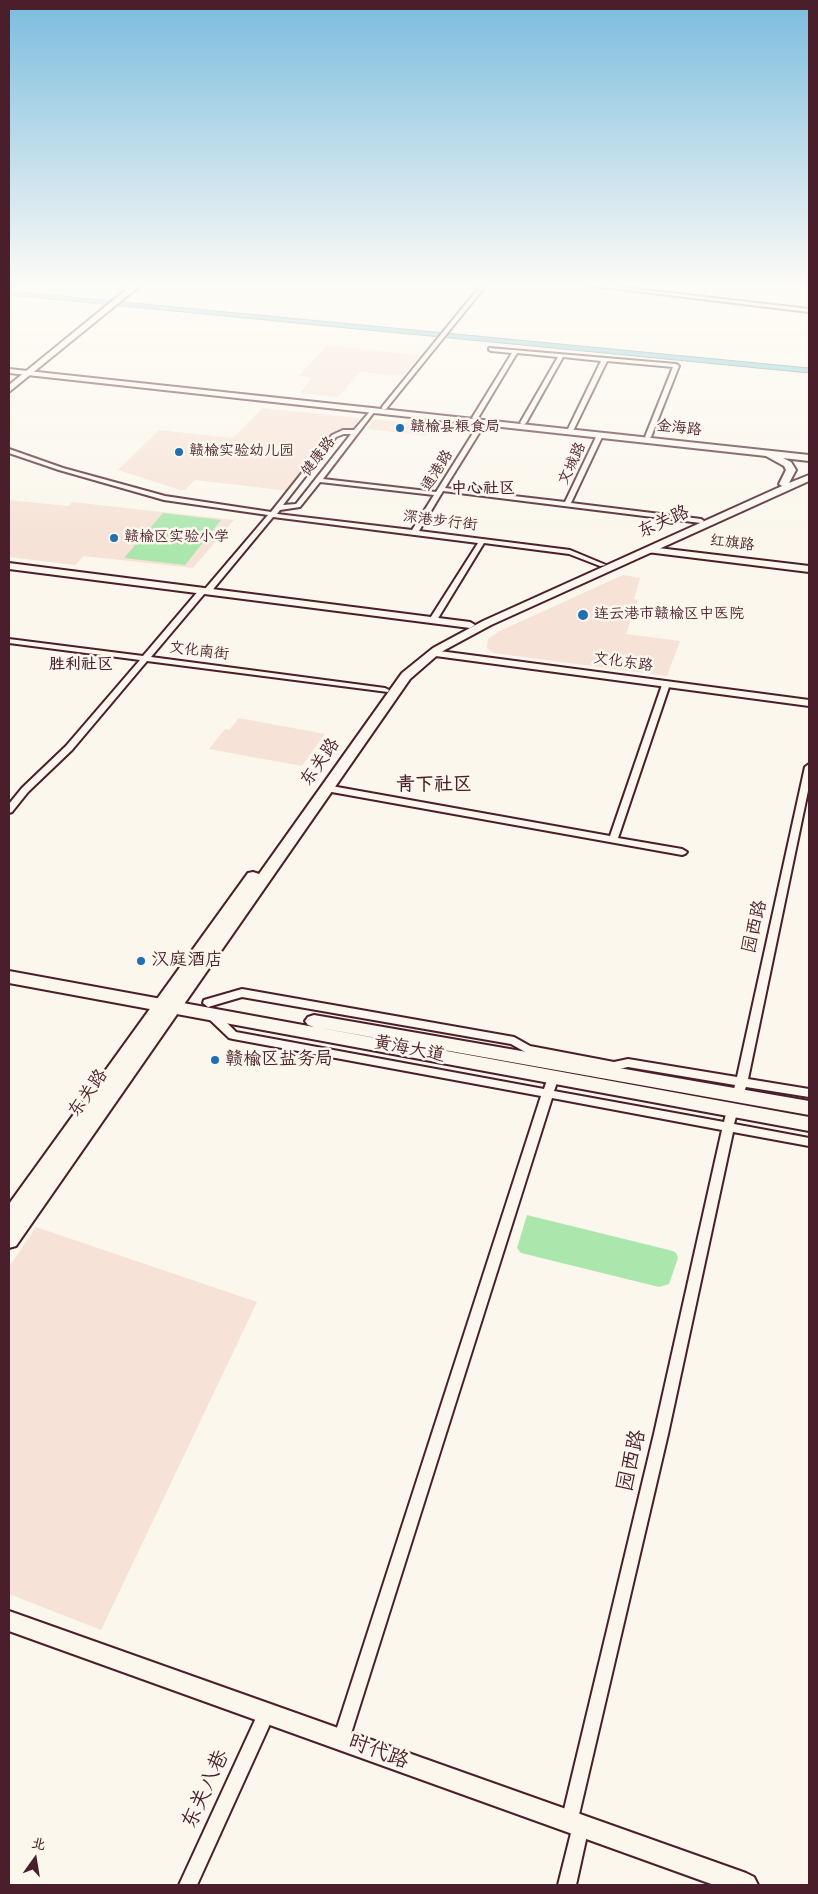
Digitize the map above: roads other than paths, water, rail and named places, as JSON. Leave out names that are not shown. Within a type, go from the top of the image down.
[{"type":"main road","points":[[9,383],[25,372]]},
{"type":"main road","points":[[9,389],[26,372]]},
{"type":"main road","name":"金海路","points":[[39,372],[373,410],[522,423],[809,456]]},
{"type":"main road","name":"金海路","points":[[40,372],[384,408],[600,435],[809,456]]},
{"type":"main road","points":[[737,447],[809,448]]},
{"type":"main road","points":[[752,451],[778,458],[788,464],[791,470],[787,485]]},
{"type":"main road","name":"东关路","points":[[9,1218],[170,1001],[406,676],[432,653],[487,623],[650,550],[787,485],[809,472]]},
{"type":"main road","name":"东关路","points":[[9,1241],[170,1001],[385,690],[412,660],[430,647],[470,625],[602,565],[787,485],[809,480]]},
{"type":"main road","name":"黄海大道","points":[[9,968],[170,1001],[735,1103],[809,1124]]},
{"type":"main road","name":"黄海大道","points":[[9,977],[170,1001]]},
{"type":"main road","name":"黄海大道","points":[[209,1008],[550,1085],[735,1103],[809,1108]]},
{"type":"street","points":[[384,408],[413,372]]},
{"type":"street","name":"通港路","points":[[414,533],[440,491],[505,372]]},
{"type":"street","points":[[522,423],[552,372]]},
{"type":"street","points":[[571,429],[599,372]]},
{"type":"street","points":[[648,437],[673,372]]},
{"type":"street","name":"健康路","points":[[278,508],[298,506],[373,410]]},
{"type":"street","points":[[9,810],[25,790],[69,748],[272,515],[334,436],[338,433],[356,432]]},
{"type":"street","name":"文城路","points":[[568,503],[600,435]]},
{"type":"street","name":"深港步行街","points":[[9,451],[60,469],[164,498],[272,515],[577,553],[602,565]]},
{"type":"street","points":[[319,480],[568,503],[701,521]]},
{"type":"street","points":[[433,620],[482,541]]},
{"type":"street","name":"红旗路","points":[[650,550],[809,569]]},
{"type":"street","points":[[9,566],[470,625]]},
{"type":"street","name":"文化南街","points":[[9,641],[385,690]]},
{"type":"street","name":"文化东路","points":[[432,653],[809,703]]},
{"type":"street","points":[[613,840],[666,684]]},
{"type":"street","name":"园西路","points":[[567,1885],[575,1824],[661,1434],[735,1103],[805,812],[809,767]]},
{"type":"street","points":[[326,788],[682,852]]},
{"type":"street","points":[[341,1740],[550,1085]]},
{"type":"street","points":[[735,1103],[809,1093]]},
{"type":"street","points":[[735,1103],[809,1142]]},
{"type":"street","name":"时代路","points":[[9,1621],[746,1885]]},
{"type":"street","name":"东关八巷","points":[[188,1885],[267,1713]]},
{"type":"place","name":"赣榆县粮食局","points":[[400,428]]},
{"type":"place","name":"赣榆实验幼儿园","points":[[179,452]]},
{"type":"place","name":"赣榆区实验小学","points":[[114,538]]},
{"type":"place","name":"连云港市赣榆区中医院","points":[[583,615]]},
{"type":"place","name":"汉庭酒店","points":[[141,961]]},
{"type":"place","name":"赣榆区盐务局","points":[[215,1060]]},
{"type":"district","name":"中心社区","points":[[483,490]]},
{"type":"district","name":"胜利社区","points":[[81,666]]},
{"type":"district","name":"青下社区","points":[[434,786]]}]
